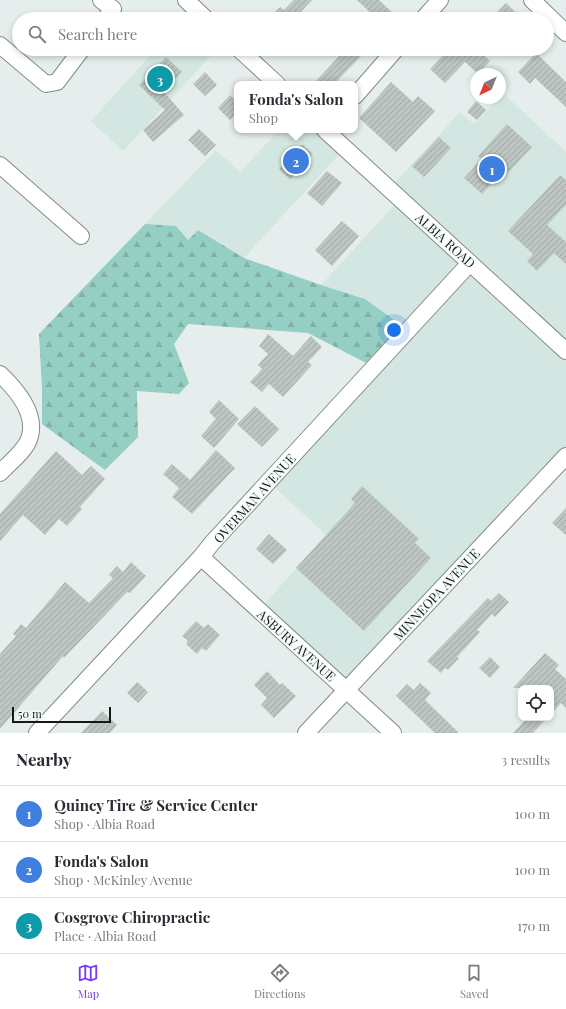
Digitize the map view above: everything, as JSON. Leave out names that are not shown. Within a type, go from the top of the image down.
[{"type":"street","points":[[101,0],[112,10],[110,12]]},
{"type":"street","points":[[186,0],[199,12]]},
{"type":"street","points":[[429,12],[440,0]]},
{"type":"street","points":[[532,0],[544,12]]},
{"type":"street","points":[[554,21],[566,33]]},
{"type":"street","points":[[0,45],[12,55]]},
{"type":"street","points":[[13,56],[46,84],[57,82],[77,56]]},
{"type":"street","points":[[247,56],[274,81]]},
{"type":"street","points":[[358,93],[390,56]]},
{"type":"street","name":"ALBIA ROAD","points":[[328,133],[566,351]]},
{"type":"street","points":[[0,166],[81,236]]},
{"type":"street","name":"OVERMAN AVENUE","points":[[37,733],[201,557],[470,263]]},
{"type":"street","points":[[0,374],[19,397],[32,418],[30,437],[25,446],[0,472]]},
{"type":"street","name":"MINNEOPA AVENUE","points":[[306,733],[566,456]]},
{"type":"street","name":"ASBURY AVENUE","points":[[201,557],[393,733]]},
{"type":"shaded area","points":[[150,56],[211,56],[123,151],[91,121]]},
{"type":"shaded area","points":[[506,96],[566,152],[566,456],[347,689],[259,610],[326,535],[269,482],[371,375],[365,299],[321,285],[400,199],[389,189],[460,112],[474,124],[493,104],[506,104]]},
{"type":"shaded area","points":[[276,133],[328,133],[345,148],[244,258],[198,230],[188,240],[145,224],[216,150],[240,172]]},
{"type":"green space","points":[[145,224],[176,226],[188,240],[198,230],[244,258],[365,299],[408,330],[374,367],[308,333],[188,324],[174,344],[189,383],[179,394],[137,391],[138,437],[105,470],[42,424],[39,334]]},
{"type":"building","points":[[294,0],[312,0],[301,12],[275,12],[280,7],[284,10]]},
{"type":"building","points":[[357,0],[379,0],[392,12],[370,12]]},
{"type":"building","points":[[506,3],[516,12],[498,12]]},
{"type":"building","points":[[339,56],[361,56],[337,81],[316,81]]},
{"type":"building","points":[[442,56],[485,56],[490,61],[484,68],[472,68],[465,62],[445,83],[430,69]]},
{"type":"building","points":[[533,56],[539,56],[566,82],[566,107],[535,78],[530,84],[518,72]]},
{"type":"building","points":[[166,57],[182,72],[164,92],[184,115],[153,142],[143,130],[165,110],[139,85]]},
{"type":"building","points":[[205,72],[217,85],[205,96],[193,84]]},
{"type":"building","points":[[391,82],[413,102],[418,96],[435,111],[396,152],[359,118]]},
{"type":"building","points":[[230,95],[234,99],[234,116],[230,120],[218,108]]},
{"type":"building","points":[[474,104],[479,104],[486,110],[477,120],[467,112]]},
{"type":"building","points":[[507,124],[532,147],[503,178],[500,175],[482,194],[464,178],[482,159],[478,156]]},
{"type":"building","points":[[199,129],[216,145],[205,156],[188,140]]},
{"type":"building","points":[[439,137],[451,148],[424,177],[412,166]]},
{"type":"building","points":[[302,144],[313,154],[290,179],[279,169]]},
{"type":"building","points":[[327,171],[342,183],[322,206],[307,193]]},
{"type":"building","points":[[560,175],[566,180],[566,205],[547,225],[566,242],[566,264],[554,253],[537,271],[527,261],[533,254],[508,231]]},
{"type":"building","points":[[342,221],[359,236],[332,266],[315,250]]},
{"type":"building","points":[[268,334],[293,356],[311,336],[322,347],[308,362],[312,365],[283,397],[269,384],[262,392],[250,382],[262,369],[258,365],[268,354],[259,346]]},
{"type":"building","points":[[219,400],[239,419],[214,448],[201,436],[216,419],[209,412]]},
{"type":"building","points":[[255,406],[279,429],[262,447],[237,424]]},
{"type":"building","points":[[216,450],[235,468],[192,514],[172,497],[179,488],[163,474],[172,464],[190,480]]},
{"type":"building","points":[[56,451],[82,475],[91,466],[105,479],[80,507],[82,509],[67,526],[59,519],[45,535],[23,515],[0,541],[0,514]]},
{"type":"building","points":[[362,486],[419,539],[415,543],[431,558],[364,631],[296,568],[355,503],[351,499]]},
{"type":"building","points":[[566,508],[566,535],[552,523]]},
{"type":"building","points":[[269,534],[287,550],[273,564],[256,549]]},
{"type":"building","points":[[131,562],[146,576],[130,593],[127,592],[64,658],[63,656],[0,729],[0,654],[16,636],[13,634],[21,624],[26,628],[65,582],[89,603],[113,578],[109,575],[117,566],[123,572]]},
{"type":"building","points":[[499,593],[509,602],[495,617],[492,614],[477,630],[480,632],[457,657],[459,658],[448,670],[445,668],[441,673],[427,661],[488,598],[491,601]]},
{"type":"building","points":[[196,621],[204,628],[208,624],[220,635],[206,651],[202,648],[197,654],[186,644],[188,641],[182,636]]},
{"type":"building","points":[[545,653],[559,665],[555,669],[566,679],[566,708],[561,703],[554,711],[554,685],[518,685],[518,688],[513,688]]},
{"type":"building","points":[[490,657],[500,667],[490,678],[479,668]]},
{"type":"building","points":[[267,671],[280,685],[282,683],[296,696],[274,718],[261,705],[267,698],[254,685]]},
{"type":"building","points":[[137,682],[148,692],[138,703],[127,693]]},
{"type":"building","points":[[420,683],[431,693],[425,700],[459,733],[435,733],[396,696],[407,684],[414,690]]},
{"type":"building","points":[[102,711],[117,725],[110,733],[81,733]]},
{"type":"building","points":[[524,721],[544,721],[533,733],[513,733]]},
{"type":"place","name":"Cosgrove Chiropractic","points":[[160,79]]},
{"type":"place","name":"Fonda's Salon","points":[[296,161]]},
{"type":"place","name":"Quincy Tire & Service Center","points":[[492,169]]}]
